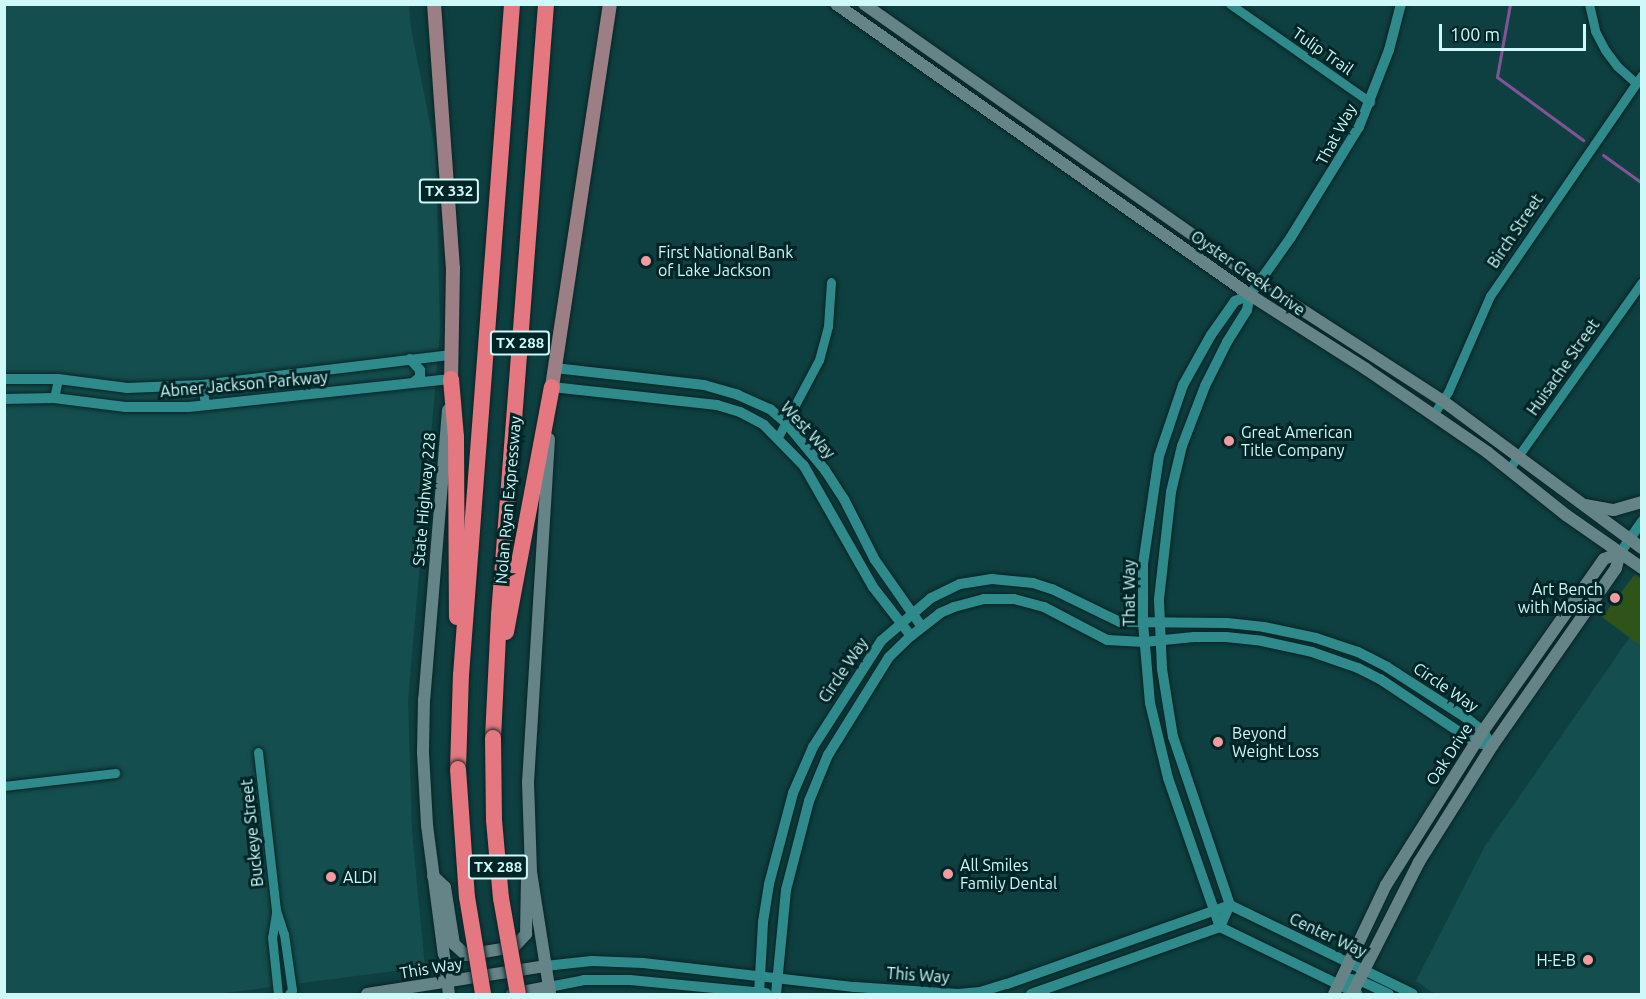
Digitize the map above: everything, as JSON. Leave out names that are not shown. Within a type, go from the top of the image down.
[{"type":"highway","name":"Nolan Ryan Expressway","points":[[483,994],[467,897],[459,796],[459,742],[461,675],[512,4]]},
{"type":"highway","name":"Nolan Ryan Expressway","points":[[518,994],[501,898],[494,820],[493,738],[499,615],[546,4]]},
{"type":"highway","points":[[451,379],[456,437],[457,631],[461,675]]},
{"type":"highway","points":[[496,682],[552,387]]},
{"type":"main road","name":"State Highway 228","points":[[434,4],[453,268],[451,379],[424,699],[425,801],[448,989]]},
{"type":"main road","name":"Oyster Creek Drive","points":[[836,4],[1250,295],[1433,415],[1641,568]]},
{"type":"main road","name":"Oyster Creek Drive","points":[[864,4],[1259,282],[1443,401],[1578,504],[1641,548]]},
{"type":"main road","points":[[510,994],[550,991],[531,872],[528,782],[552,387],[609,10]]},
{"type":"main road","points":[[1578,504],[1614,510],[1641,501]]},
{"type":"main road","name":"Oak Drive","points":[[1336,990],[1386,885],[1483,731],[1604,559],[1620,553]]},
{"type":"main road","name":"Oak Drive","points":[[1354,994],[1419,862],[1492,746],[1616,568],[1620,553]]},
{"type":"main road","points":[[433,876],[445,887],[454,944],[466,955],[514,948],[526,934],[526,881],[531,872]]},
{"type":"main road","name":"This Way","points":[[367,994],[448,989],[545,966]]},
{"type":"street","name":"Tulip Trail","points":[[1230,4],[1370,102]]},
{"type":"street","name":"That Way","points":[[1230,905],[1173,737],[1159,623],[1162,568],[1171,492],[1182,446],[1205,386],[1247,309],[1250,295],[1332,175],[1370,102],[1389,50],[1401,4]]},
{"type":"street","points":[[1589,4],[1594,31],[1605,50],[1617,66],[1639,79]]},
{"type":"street","name":"Birch Street","points":[[1433,415],[1443,401],[1490,296],[1639,79]]},
{"type":"street","points":[[778,437],[812,376],[825,343],[831,282]]},
{"type":"street","name":"Huisache Street","points":[[1509,469],[1641,282]]},
{"type":"street","name":"That Way","points":[[1215,911],[1174,796],[1157,739],[1150,703],[1144,642],[1143,565],[1152,487],[1164,437],[1183,385],[1211,334],[1235,301],[1250,295]]},
{"type":"street","name":"Abner Jackson Parkway","points":[[4,379],[58,379],[127,388],[202,385],[451,355]]},
{"type":"street","points":[[410,359],[420,370],[420,377],[414,382]]},
{"type":"street","name":"West Way","points":[[555,368],[723,390],[770,409],[786,423],[825,470],[844,499],[875,560],[922,627]]},
{"type":"street","points":[[624,393],[627,376]]},
{"type":"street","points":[[54,398],[58,379]]},
{"type":"street","name":"Abner Jackson Parkway","points":[[4,399],[54,398],[125,407],[205,405],[451,379]]},
{"type":"street","points":[[202,385],[205,405]]},
{"type":"street","points":[[1183,385],[1205,386]]},
{"type":"street","name":"West Way","points":[[552,387],[624,393],[717,405],[750,417],[778,437],[814,480],[873,587],[911,636]]},
{"type":"street","points":[[717,405],[723,390]]},
{"type":"street","points":[[814,480],[825,470]]},
{"type":"street","name":"Oak Drive","points":[[1620,553],[1641,521]]},
{"type":"street","name":"Circle Way","points":[[759,994],[769,884],[793,793],[825,725],[874,649],[899,622],[952,587],[975,581],[1008,579],[1052,589],[1111,621],[1159,623],[1208,621],[1264,627],[1341,646],[1388,667],[1483,731],[1492,746]]},
{"type":"street","name":"Circle Way","points":[[776,994],[786,890],[809,801],[844,726],[890,657],[922,627],[954,607],[999,598],[1014,599],[1044,608],[1107,640],[1144,642],[1208,637],[1262,641],[1336,659],[1380,680],[1476,743],[1492,746]]},
{"type":"street","name":"Buckeye Street","points":[[258,752],[276,910],[284,934],[292,990],[289,994]]},
{"type":"street","points":[[4,786],[115,773]]},
{"type":"street","points":[[1031,994],[1220,927],[1230,905]]},
{"type":"street","name":"This Way","points":[[545,966],[565,962],[614,961],[933,994],[980,992],[1230,905]]},
{"type":"street","name":"Center Way","points":[[1230,905],[1350,962],[1362,975],[1413,994]]},
{"type":"street","name":"Buckeye Street","points":[[276,910],[272,936],[278,994]]},
{"type":"street","points":[[1215,911],[1220,927],[1336,990],[1354,994]]},
{"type":"street","points":[[1336,990],[1350,979],[1362,975],[1389,994]]},
{"type":"street","points":[[550,991],[584,980],[630,980],[759,994],[781,994]]},
{"type":"shaded area","points":[[5,5],[409,5],[411,29],[436,153],[440,333],[408,700],[412,832],[425,967],[217,994],[5,994]]},
{"type":"shaded area","points":[[1630,637],[1642,646],[1641,994],[1435,994],[1416,981],[1485,846]]},
{"type":"green space","points":[[1635,574],[1641,578],[1641,646],[1602,617]]},
{"type":"waterway","points":[[1510,4],[1497,77],[1583,140]]},
{"type":"waterway","points":[[1603,155],[1642,183]]},
{"type":"place","name":"First National Bank of Lake Jackson","points":[[646,261]]},
{"type":"place","name":"Great American Title Company","points":[[1229,441]]},
{"type":"place","name":"Art Bench with Mosiac","points":[[1615,598]]},
{"type":"place","name":"Beyond Weight Loss","points":[[1218,742]]},
{"type":"place","name":"All Smiles Family Dental","points":[[948,874]]},
{"type":"place","name":"ALDI","points":[[331,877]]},
{"type":"place","name":"H-E-B","points":[[1588,960]]}]
